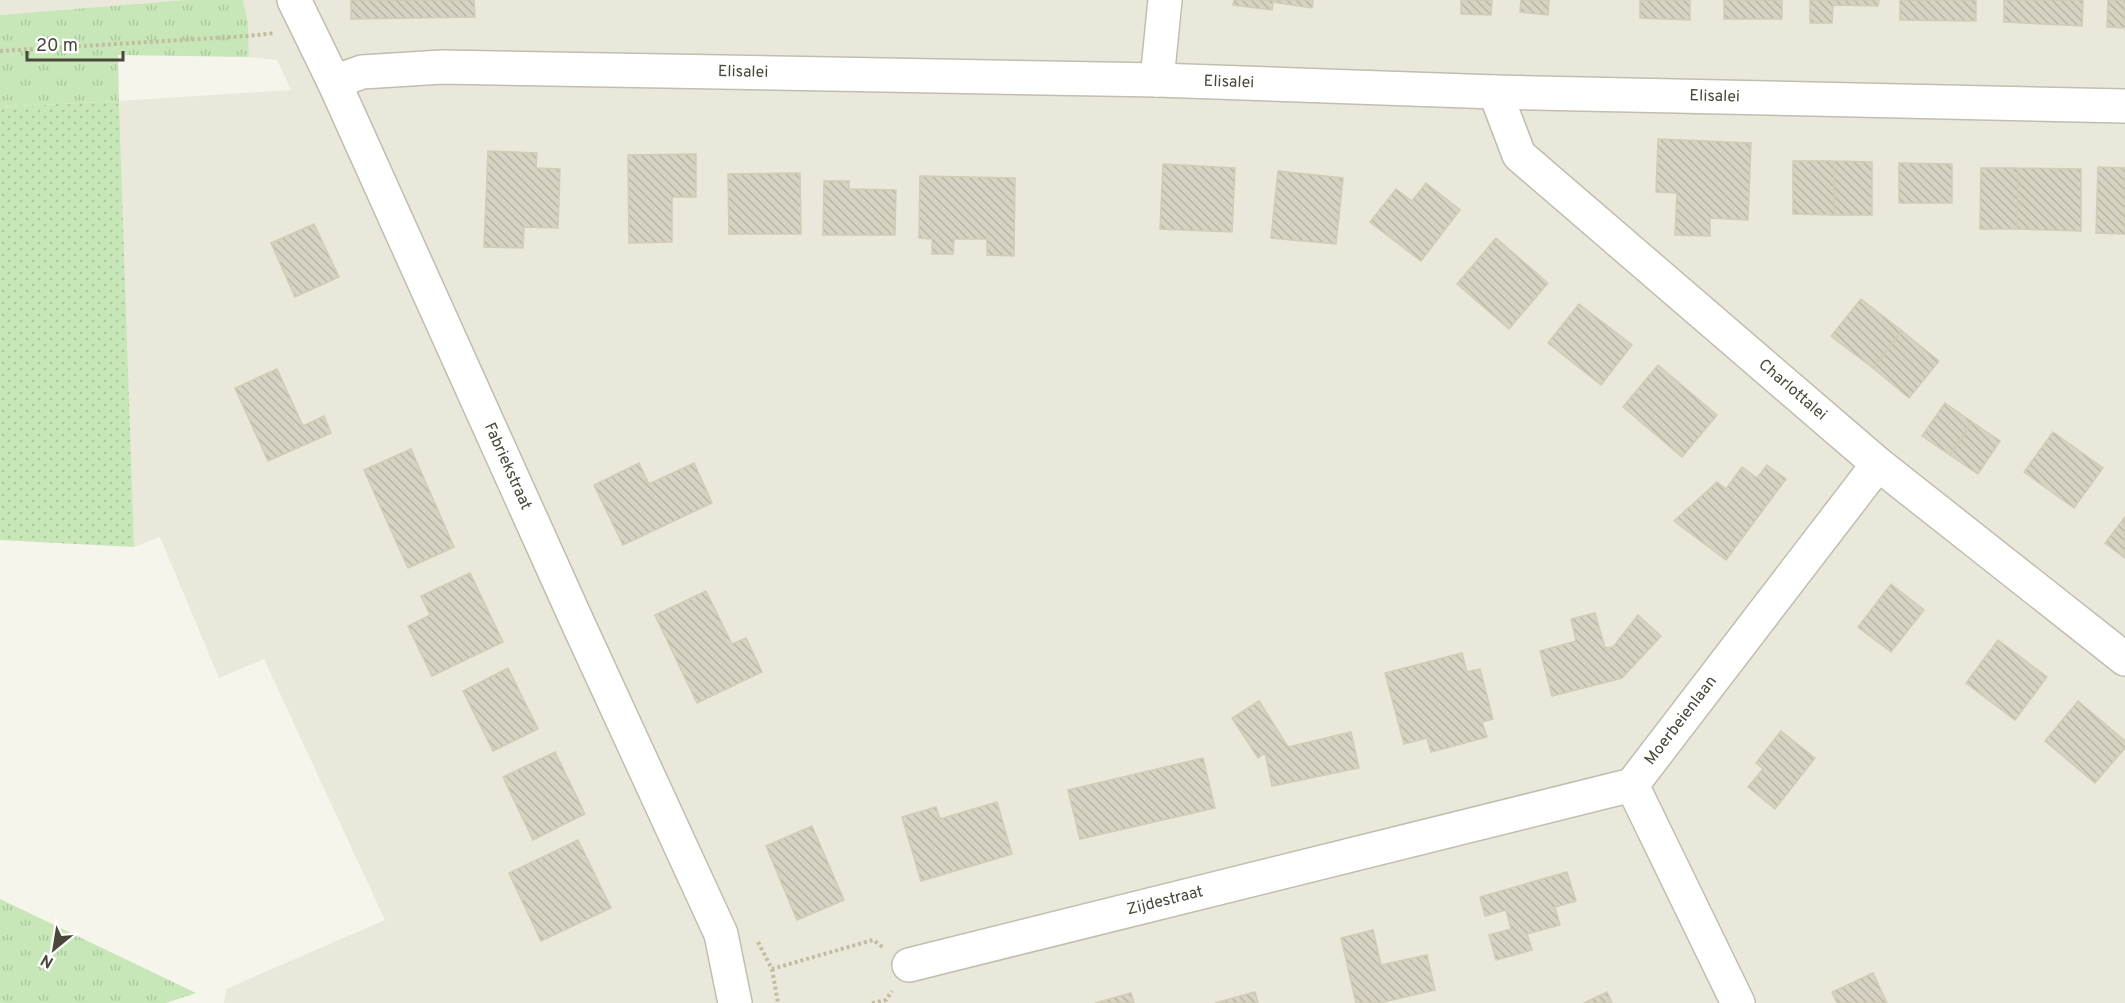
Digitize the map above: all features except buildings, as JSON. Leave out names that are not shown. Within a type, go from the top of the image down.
[{"type":"street","points":[[1157,80],[1165,0]]},
{"type":"street","name":"Fabriekstraat","points":[[300,14],[334,82],[576,619],[722,934],[735,1003]]},
{"type":"street","name":"Elisalei","points":[[334,82],[362,72],[442,67],[1157,80],[1495,92],[2125,106]]},
{"type":"street","name":"Charlottalei","points":[[1495,92],[1519,155],[1878,464],[2125,659]]},
{"type":"street","name":"Moerbeienlaan","points":[[1632,785],[1878,464]]},
{"type":"street","points":[[1632,785],[1738,1003]]},
{"type":"street","name":"Zijdestraat","points":[[909,965],[1632,785]]},
{"type":"path","points":[[0,51],[248,36],[300,14]]},
{"type":"path","points":[[722,934],[756,938],[772,969],[778,1003]]},
{"type":"path","points":[[772,969],[873,940],[909,965]]},
{"type":"shaded area","points":[[0,0],[185,0],[0,15]]},
{"type":"shaded area","points":[[243,0],[2125,0],[2125,1003],[224,1003],[226,989],[385,920],[264,659],[219,678],[160,537],[134,547],[119,101],[291,90],[277,60],[249,57],[248,23]]},
{"type":"green space","points":[[185,0],[243,0],[248,23],[249,57],[118,55],[119,101],[0,107],[0,15]]},
{"type":"green space","points":[[119,101],[134,547],[0,540],[0,107]]},
{"type":"green space","points":[[0,899],[196,993],[166,1003],[0,1003]]}]
